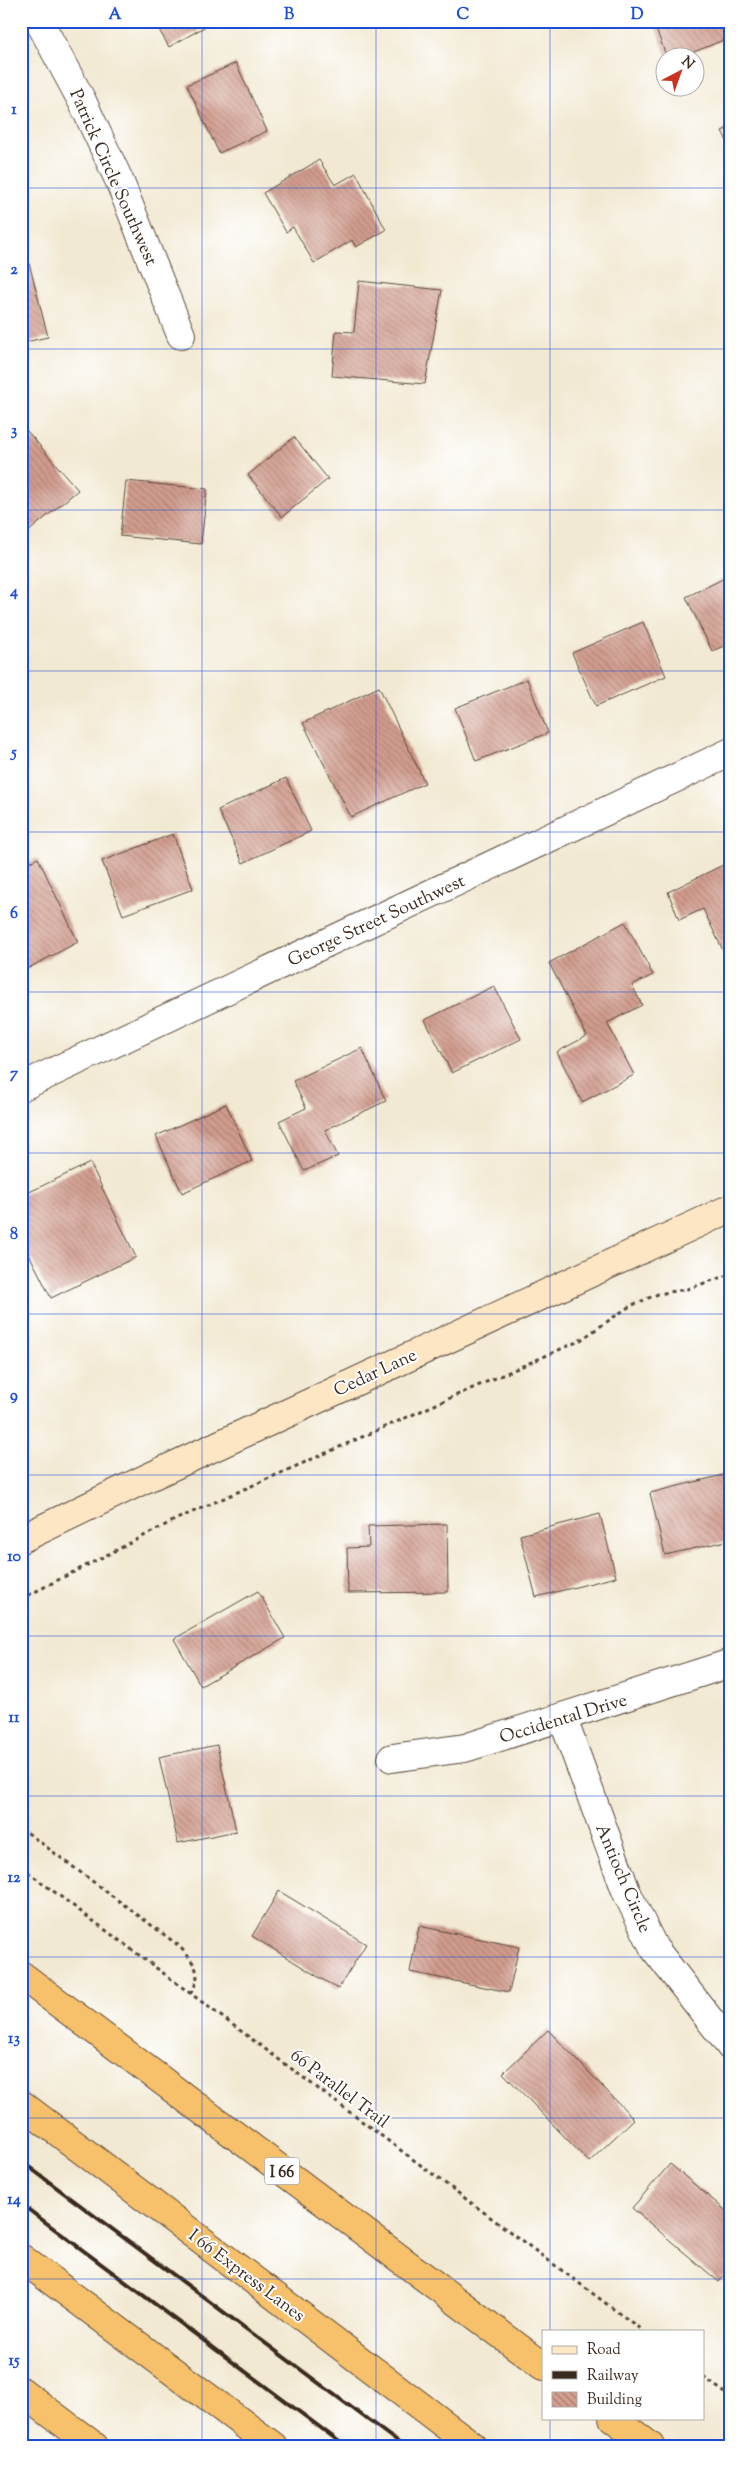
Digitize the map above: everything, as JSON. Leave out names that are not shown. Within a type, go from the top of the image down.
[{"type":"highway","name":"I 66","points":[[21,1975],[542,2365]]},
{"type":"highway","name":"I 66 Express Lanes","points":[[21,2104],[473,2446]]},
{"type":"highway","points":[[21,2258],[273,2446]]},
{"type":"highway","points":[[21,2392],[94,2446]]},
{"type":"highway","points":[[616,2420],[650,2446]]},
{"type":"main road","name":"Cedar Lane","points":[[21,1539],[145,1478],[731,1208]]},
{"type":"street","name":"Patrick Circle Southwest","points":[[39,21],[82,100],[119,180],[181,335]]},
{"type":"street","name":"George Street Southwest","points":[[21,1087],[731,752]]},
{"type":"street","name":"Occidental Drive","points":[[392,1758],[464,1748],[731,1664]]},
{"type":"street","name":"Antioch Circle","points":[[562,1718],[626,1891],[654,1948],[731,2047]]},
{"type":"path","points":[[21,1599],[179,1518],[578,1341],[630,1306],[658,1294],[687,1289],[731,1274]]},
{"type":"path","points":[[21,1828],[178,1945],[196,1968],[196,1985],[190,1994]]},
{"type":"path","name":"66 Parallel Trail","points":[[21,1867],[642,2330]]},
{"type":"path","points":[[704,2377],[731,2397]]},
{"type":"building","points":[[154,21],[215,21],[169,47]]},
{"type":"building","points":[[653,21],[731,21],[731,37],[704,48],[663,48]]},
{"type":"building","points":[[236,63],[267,131],[219,153],[187,85]]},
{"type":"building","points":[[731,127],[731,149],[722,131]]},
{"type":"building","points":[[319,160],[335,185],[356,173],[386,230],[356,247],[352,240],[314,263],[293,227],[286,232],[263,193]]},
{"type":"building","points":[[29,263],[48,337],[21,343],[21,265]]},
{"type":"building","points":[[359,281],[442,290],[425,384],[332,376],[336,331],[354,332]]},
{"type":"building","points":[[21,424],[78,490],[21,538]]},
{"type":"building","points":[[294,437],[328,479],[282,517],[248,475]]},
{"type":"building","points":[[126,481],[207,489],[201,544],[120,536]]},
{"type":"building","points":[[731,575],[731,643],[712,651],[686,597]]},
{"type":"building","points":[[643,622],[666,676],[596,706],[572,653]]},
{"type":"building","points":[[527,679],[548,733],[476,761],[455,708]]},
{"type":"building","points":[[379,687],[425,783],[351,817],[303,723]]},
{"type":"building","points":[[286,778],[311,831],[243,863],[218,810]]},
{"type":"building","points":[[173,834],[193,889],[123,915],[102,861]]},
{"type":"building","points":[[38,858],[78,942],[21,972],[21,866]]},
{"type":"building","points":[[731,861],[731,967],[703,909],[679,920],[668,892]]},
{"type":"building","points":[[625,922],[653,975],[632,985],[642,1005],[607,1023],[634,1075],[582,1102],[557,1052],[587,1036],[549,963]]},
{"type":"building","points":[[494,986],[521,1039],[452,1073],[425,1020]]},
{"type":"building","points":[[362,1048],[386,1101],[325,1130],[338,1156],[304,1171],[279,1121],[306,1108],[293,1081]]},
{"type":"building","points":[[226,1104],[252,1161],[182,1193],[156,1136]]},
{"type":"building","points":[[90,1163],[136,1257],[51,1298],[21,1238],[21,1196]]},
{"type":"building","points":[[727,1474],[731,1491],[731,1540],[665,1555],[650,1493]]},
{"type":"building","points":[[600,1514],[616,1577],[536,1597],[520,1535]]},
{"type":"building","points":[[447,1524],[448,1592],[348,1593],[347,1548],[369,1547],[368,1526]]},
{"type":"building","points":[[258,1591],[285,1638],[201,1686],[174,1639]]},
{"type":"building","points":[[217,1745],[236,1831],[178,1843],[159,1757]]},
{"type":"building","points":[[279,1891],[366,1944],[338,1989],[252,1936]]},
{"type":"building","points":[[419,1926],[519,1947],[509,1992],[410,1972]]},
{"type":"building","points":[[548,2030],[634,2119],[589,2162],[503,2073]]},
{"type":"building","points":[[670,2164],[731,2215],[731,2268],[719,2282],[632,2208]]},
{"type":"railway","points":[[21,2161],[403,2446]]},
{"type":"railway","points":[[21,2204],[345,2446]]}]
